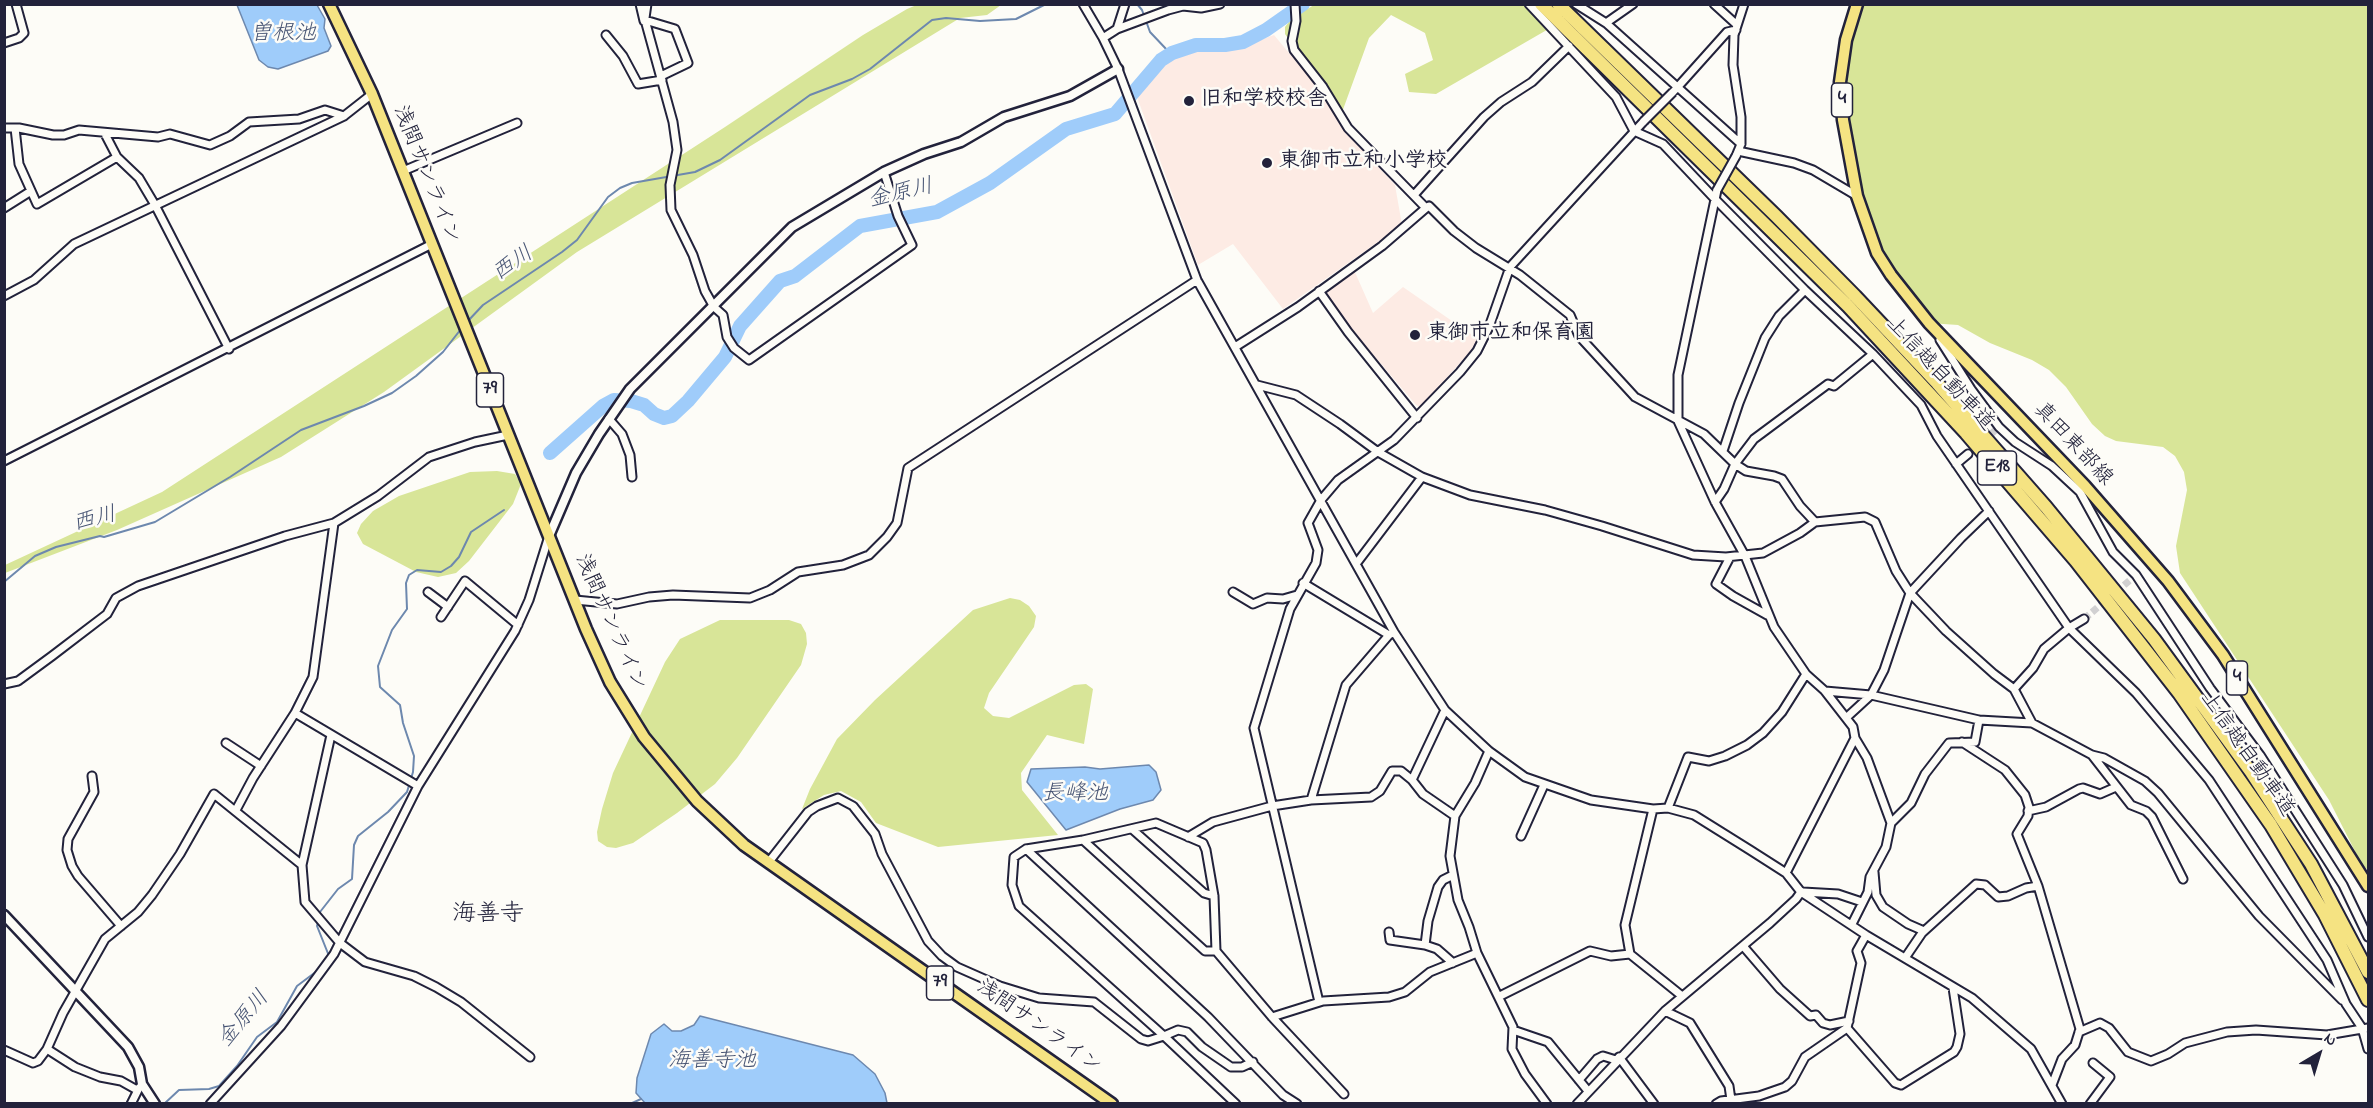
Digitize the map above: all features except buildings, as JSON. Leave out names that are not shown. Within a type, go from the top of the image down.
[{"type":"highway","name":"上信越自動車道","points":[[1541,4],[1848,306],[1966,433],[2076,561],[2179,693],[2271,825],[2325,915],[2368,1000]]},
{"type":"highway","name":"上信越自動車道","points":[[1558,4],[1847,288],[1937,383],[2054,516],[2154,639],[2251,772],[2311,864],[2368,972]]},
{"type":"main road","name":"浅間サンライン","points":[[329,4],[372,94],[508,435],[610,682],[644,737],[722,826],[768,864],[1112,1104]]},
{"type":"main road","name":"真田東部線","points":[[1857,4],[1846,40],[1840,82],[1857,196],[1877,253],[1891,275],[1929,323],[2169,581],[2223,655],[2368,886]]},
{"type":"street","points":[[4,43],[19,38],[24,33],[16,4]]},
{"type":"street","points":[[640,4],[662,78],[677,150],[670,185],[671,210],[693,255],[705,291],[714,307],[723,315],[729,340],[734,348],[749,360],[912,246],[898,216],[884,172]]},
{"type":"street","points":[[645,20],[647,4]]},
{"type":"street","points":[[1083,4],[1118,69],[1197,280],[1321,500],[1392,634],[1445,710],[1490,752],[1525,777],[1591,800],[1653,809],[1668,808],[1694,815],[1786,873],[1801,892],[1972,998],[2031,1049],[2062,1104]]},
{"type":"street","points":[[1117,29],[1125,4]]},
{"type":"street","points":[[1103,38],[1117,29],[1184,6],[1201,8],[1220,4]]},
{"type":"street","points":[[1295,4],[1296,21],[1292,41],[1294,50],[1323,87],[1348,128],[1426,208]]},
{"type":"street","points":[[1529,4],[1616,97],[1634,132],[1663,144],[1921,405],[1937,436],[2069,628],[2136,693],[2209,780],[2327,960],[2346,1004]]},
{"type":"street","points":[[1576,4],[1606,23],[1738,150],[1803,166],[1857,196]]},
{"type":"street","points":[[1606,23],[1633,4]]},
{"type":"street","points":[[1714,4],[1736,27]]},
{"type":"street","points":[[1744,4],[1736,27],[1732,65],[1742,117],[1738,150],[1715,199],[1678,375],[1678,421],[1715,502],[1745,556],[1768,615],[1806,674],[1825,691],[1853,728],[1855,738],[1867,758],[1891,823],[1886,848],[1852,924]]},
{"type":"street","points":[[606,35],[623,56],[638,84],[662,78],[688,63],[675,29],[645,20]]},
{"type":"street","points":[[1319,1002],[1254,728],[1290,609],[1316,562],[1318,550],[1308,523],[1321,500],[1338,480],[1394,440],[1417,418],[1476,351],[1489,327],[1510,267],[1727,32],[1736,27]]},
{"type":"street","points":[[1414,195],[1484,117],[1501,102],[1532,82],[1569,46]]},
{"type":"street","points":[[210,1104],[281,1026],[323,972],[340,943],[417,786],[518,625],[529,600],[549,536],[576,473],[609,419],[645,373],[792,227],[884,172],[924,154],[961,142],[1004,117],[1070,96],[1118,69]]},
{"type":"street","points":[[4,296],[34,280],[74,244],[344,116],[372,94]]},
{"type":"street","points":[[4,128],[53,135],[64,135],[79,130],[158,137],[170,134],[210,145],[230,136],[249,122],[299,119],[325,110],[344,116]]},
{"type":"street","points":[[403,171],[517,123]]},
{"type":"street","points":[[15,128],[19,164],[37,204],[117,157]]},
{"type":"street","points":[[105,134],[117,157],[139,178],[155,205],[229,349]]},
{"type":"street","points":[[4,207],[31,191]]},
{"type":"street","points":[[1235,347],[1382,246],[1429,206],[1476,248],[1510,267],[1570,315],[1579,336],[1635,397],[1704,434],[1735,464],[1746,471],[1782,479],[1800,507],[1815,522]]},
{"type":"street","points":[[4,460],[229,349],[432,244]]},
{"type":"street","points":[[575,600],[616,604],[673,595],[750,598],[770,590],[798,572],[843,565],[869,555],[897,523],[908,468],[1197,280]]},
{"type":"street","points":[[1723,451],[1765,338],[1779,316],[1805,290]]},
{"type":"street","points":[[1319,291],[1348,332],[1417,418]]},
{"type":"street","points":[[1929,323],[1971,389],[2000,427],[2015,442],[2083,489],[2113,552],[2136,575],[2210,688],[2260,755],[2343,885],[2368,937]]},
{"type":"street","points":[[1715,502],[1724,489],[1735,464],[1754,439],[1828,384],[1834,386],[1873,354]]},
{"type":"street","points":[[1257,385],[1296,395],[1378,452],[1422,477],[1470,495],[1557,513],[1694,555],[1730,557],[1763,553],[1815,522],[1865,517],[1875,522],[1896,571],[1910,593],[1946,631],[2014,689],[2032,723]]},
{"type":"street","points":[[609,419],[622,434],[630,455],[632,477]]},
{"type":"street","points":[[4,684],[18,681],[107,614],[116,598],[138,586],[334,523],[378,496],[429,457],[475,442],[508,435]]},
{"type":"street","points":[[1956,464],[1968,454]]},
{"type":"street","points":[[1356,564],[1422,477]]},
{"type":"street","points":[[1846,718],[1872,695],[1884,670],[1910,593],[1989,511]]},
{"type":"street","points":[[236,810],[295,713],[313,677],[334,523]]},
{"type":"street","points":[[1730,557],[1716,584],[1768,615]]},
{"type":"street","points":[[441,617],[465,581],[518,625]]},
{"type":"street","points":[[1303,583],[1392,634]]},
{"type":"street","points":[[428,592],[448,607]]},
{"type":"street","points":[[1233,592],[1253,604],[1267,598],[1283,599],[1297,595]]},
{"type":"street","points":[[2014,689],[2033,668],[2044,649],[2084,619]]},
{"type":"street","points":[[1311,800],[1346,685],[1392,634]]},
{"type":"street","points":[[1668,808],[1688,757],[1709,761],[1747,745],[1763,733],[1782,712],[1806,674]]},
{"type":"street","points":[[1825,691],[1872,695],[1979,720],[2032,723],[2145,781],[2158,793],[2259,916],[2346,1004],[2365,1028],[2368,1049]]},
{"type":"street","points":[[1412,780],[1445,710]]},
{"type":"street","points":[[295,713],[417,786]]},
{"type":"street","points":[[1891,823],[1911,803],[1925,774],[1949,743],[1975,742],[1979,720]]},
{"type":"street","points":[[331,735],[302,866],[305,902],[340,943],[365,962],[414,976],[436,987],[461,1002],[530,1057]]},
{"type":"street","points":[[1786,873],[1855,738]]},
{"type":"street","points":[[1962,742],[2005,770],[2025,795],[2028,816],[2017,834],[2038,886],[2079,1032],[2075,1046],[2062,1059],[2052,1085]]},
{"type":"street","points":[[226,743],[261,766]]},
{"type":"street","points":[[1490,752],[1455,816],[1450,856],[1453,875],[1458,900],[1477,953],[1500,996],[1513,1030],[1512,1049],[1547,1104]]},
{"type":"street","points":[[2092,755],[2131,805],[2152,816],[2183,879]]},
{"type":"street","points":[[1188,837],[1213,822],[1272,806],[1311,800],[1371,797],[1380,791],[1392,771],[1401,771],[1423,794],[1455,816]]},
{"type":"street","points":[[93,776],[94,792],[68,839],[67,850],[78,876],[121,926]]},
{"type":"street","points":[[1521,836],[1544,785]]},
{"type":"street","points":[[2028,811],[2046,807],[2079,789],[2083,788],[2100,794],[2116,787]]},
{"type":"street","points":[[4,1050],[33,1063],[38,1061],[47,1049],[63,1013],[105,939],[152,895],[180,854],[214,794],[302,866]]},
{"type":"street","points":[[768,864],[808,812],[838,798],[853,806],[875,834],[882,854],[928,941],[950,961],[1000,986],[1039,998],[1094,1002],[1141,1040],[1148,1041],[1178,1030],[1187,1032],[1202,1047],[1231,1067],[1242,1067],[1253,1062]]},
{"type":"street","points":[[1653,809],[1625,926],[1630,954],[1682,996]]},
{"type":"street","points":[[1236,1104],[1164,1036],[1018,906],[1012,885],[1014,856],[1026,849],[1083,840],[1156,823],[1203,843],[1214,897],[1216,951],[1272,1017],[1344,1094]]},
{"type":"street","points":[[1132,829],[1204,893],[1214,897]]},
{"type":"street","points":[[1083,840],[1205,951],[1216,951]]},
{"type":"street","points":[[1026,849],[1208,1017],[1283,1095],[1297,1104]]},
{"type":"street","points":[[1874,871],[1876,895],[1883,907],[1908,924],[1924,931]]},
{"type":"street","points":[[1425,945],[1428,921],[1438,887],[1443,880],[1453,875]]},
{"type":"street","points":[[1905,958],[1924,931],[1976,884],[1985,885],[1998,897],[2038,886]]},
{"type":"street","points":[[1801,892],[1838,894],[1862,902]]},
{"type":"street","points":[[1577,1104],[1617,1059],[1665,1011],[1743,946],[1801,892]]},
{"type":"street","points":[[4,915],[128,1047],[139,1067],[140,1087],[131,1104]]},
{"type":"street","points":[[1389,932],[1390,940],[1437,949],[1453,963]]},
{"type":"street","points":[[1716,1104],[1758,1096],[1785,1087],[1792,1081],[1805,1057],[1848,1024],[1861,963],[1857,951],[1866,934]]},
{"type":"street","points":[[1743,946],[1780,989],[1810,1016],[1816,1015],[1823,1023],[1830,1025],[1848,1024]]},
{"type":"street","points":[[1500,996],[1590,951],[1611,956],[1630,954]]},
{"type":"street","points":[[1272,1017],[1319,1002],[1389,997],[1405,992],[1430,972],[1477,953]]},
{"type":"street","points":[[1848,1024],[1894,1083],[1901,1085],[1954,1052],[1957,1047],[1960,1034],[1953,988]]},
{"type":"street","points":[[1665,1011],[1690,1023],[1729,1086],[1731,1100]]},
{"type":"street","points":[[2079,1032],[2100,1023],[2109,1028],[2128,1052],[2151,1061],[2185,1043],[2227,1032],[2256,1030],[2327,1035],[2365,1028]]},
{"type":"street","points":[[1513,1030],[1548,1042],[1588,1091]]},
{"type":"street","points":[[47,1049],[75,1067],[100,1077],[140,1087],[155,1104]]},
{"type":"street","points":[[1579,1080],[1603,1056],[1617,1059],[1653,1103]]},
{"type":"street","points":[[2091,1104],[2110,1077],[2093,1063]]},
{"type":"shaded area","name":"東御市立和小学校","points":[[1274,35],[1314,83],[1354,141],[1395,185],[1402,225],[1283,309],[1233,244],[1198,265],[1137,97],[1166,62],[1190,50],[1241,47]]},
{"type":"shaded area","name":"東御市立和保育園","points":[[1354,270],[1373,313],[1403,287],[1478,339],[1469,353],[1420,407],[1354,332],[1325,292]]},
{"type":"green space","points":[[919,4],[1001,5],[987,15],[960,18],[577,252],[384,392],[281,457],[117,530],[5,573],[5,565],[162,492],[863,35]]},
{"type":"green space","points":[[1314,5],[1590,5],[1436,94],[1409,92],[1405,74],[1433,60],[1425,33],[1391,15],[1369,38],[1341,115],[1285,34],[1285,27],[1292,18]]},
{"type":"green space","points":[[1857,5],[2368,5],[2368,870],[2362,865],[2329,800],[2180,573],[2176,546],[2187,490],[2184,472],[2175,456],[2163,447],[2116,441],[2105,436],[2092,424],[2066,387],[2049,370],[2032,360],[1990,343],[1958,325],[1929,323],[1891,275],[1869,232],[1843,120],[1841,60]]},
{"type":"green space","points":[[497,471],[515,474],[521,484],[513,504],[469,561],[456,573],[438,577],[416,572],[363,544],[357,533],[361,524],[373,511],[399,496],[470,472]]},
{"type":"green space","points":[[1010,598],[1020,600],[1029,606],[1036,616],[1034,627],[989,693],[984,708],[993,716],[1009,718],[1074,685],[1086,684],[1093,689],[1084,744],[1047,735],[1021,773],[1022,790],[1058,835],[938,847],[876,823],[861,802],[841,791],[824,795],[802,809],[837,739],[875,700],[973,610]]},
{"type":"green space","points":[[720,620],[789,620],[801,624],[806,633],[807,644],[801,665],[737,758],[715,784],[633,843],[616,848],[607,847],[598,841],[597,832],[613,773],[665,662],[680,639]]},
{"type":"water","name":"曽根池","points":[[237,5],[317,5],[325,19],[324,28],[331,46],[328,51],[278,69],[268,67],[259,60]]},
{"type":"water","name":"長峰池","points":[[1149,765],[1156,772],[1161,790],[1153,800],[1120,809],[1066,830],[1027,782],[1031,769],[1085,767],[1100,769]]},
{"type":"water","name":"海善寺池","points":[[700,1016],[853,1055],[875,1074],[885,1093],[887,1103],[645,1103],[636,1093],[637,1078],[651,1034],[664,1024],[672,1031],[681,1031],[694,1025]]},
{"type":"waterway","name":"西川","points":[[467,322],[483,305],[577,240],[608,197],[620,188],[632,183],[695,172],[720,160],[810,95],[852,79],[870,69],[932,20],[946,18],[980,21],[1016,19],[1046,4]]},
{"type":"waterway","name":"西川","points":[[1137,4],[1142,10],[1150,32],[1172,53]]},
{"type":"waterway","name":"金原川","points":[[550,453],[603,406],[614,400],[631,401],[644,405],[654,414],[664,418],[672,416],[688,401],[725,357],[740,326],[780,281],[795,276],[860,226],[937,212],[990,183],[1066,129],[1115,114],[1161,60],[1172,53],[1196,45],[1225,45],[1243,42],[1266,30],[1303,4]]},
{"type":"waterway","name":"西川","points":[[4,582],[35,556],[56,547],[104,537],[155,522],[230,477],[301,430],[392,393],[443,352],[461,329]]},
{"type":"waterway","name":"金原川","points":[[319,916],[338,889],[352,879],[354,845],[358,836],[388,812],[407,792],[413,772],[414,756],[403,723],[400,705],[380,687],[378,666],[392,630],[407,609],[406,583],[409,575],[417,570],[441,572],[451,566],[459,557],[471,532],[504,510]]},
{"type":"waterway","name":"金原川","points":[[318,922],[317,926],[329,956]]},
{"type":"waterway","name":"金原川","points":[[164,1104],[179,1090],[209,1089],[219,1086],[237,1066],[257,1037],[277,1022],[297,986],[317,971]]},
{"type":"waterway","points":[[630,1104],[641,1099]]},
{"type":"tunnel","points":[[1968,454],[1999,427]]},
{"type":"tunnel","points":[[2084,619],[2136,575]]},
{"type":"place","name":"旧和学校校舎","points":[[1189,101]]},
{"type":"place","name":"東御市立和小学校","points":[[1267,163]]},
{"type":"place","name":"東御市立和保育園","points":[[1415,335]]},
{"type":"district","name":"海善寺","points":[[488,916]]}]
